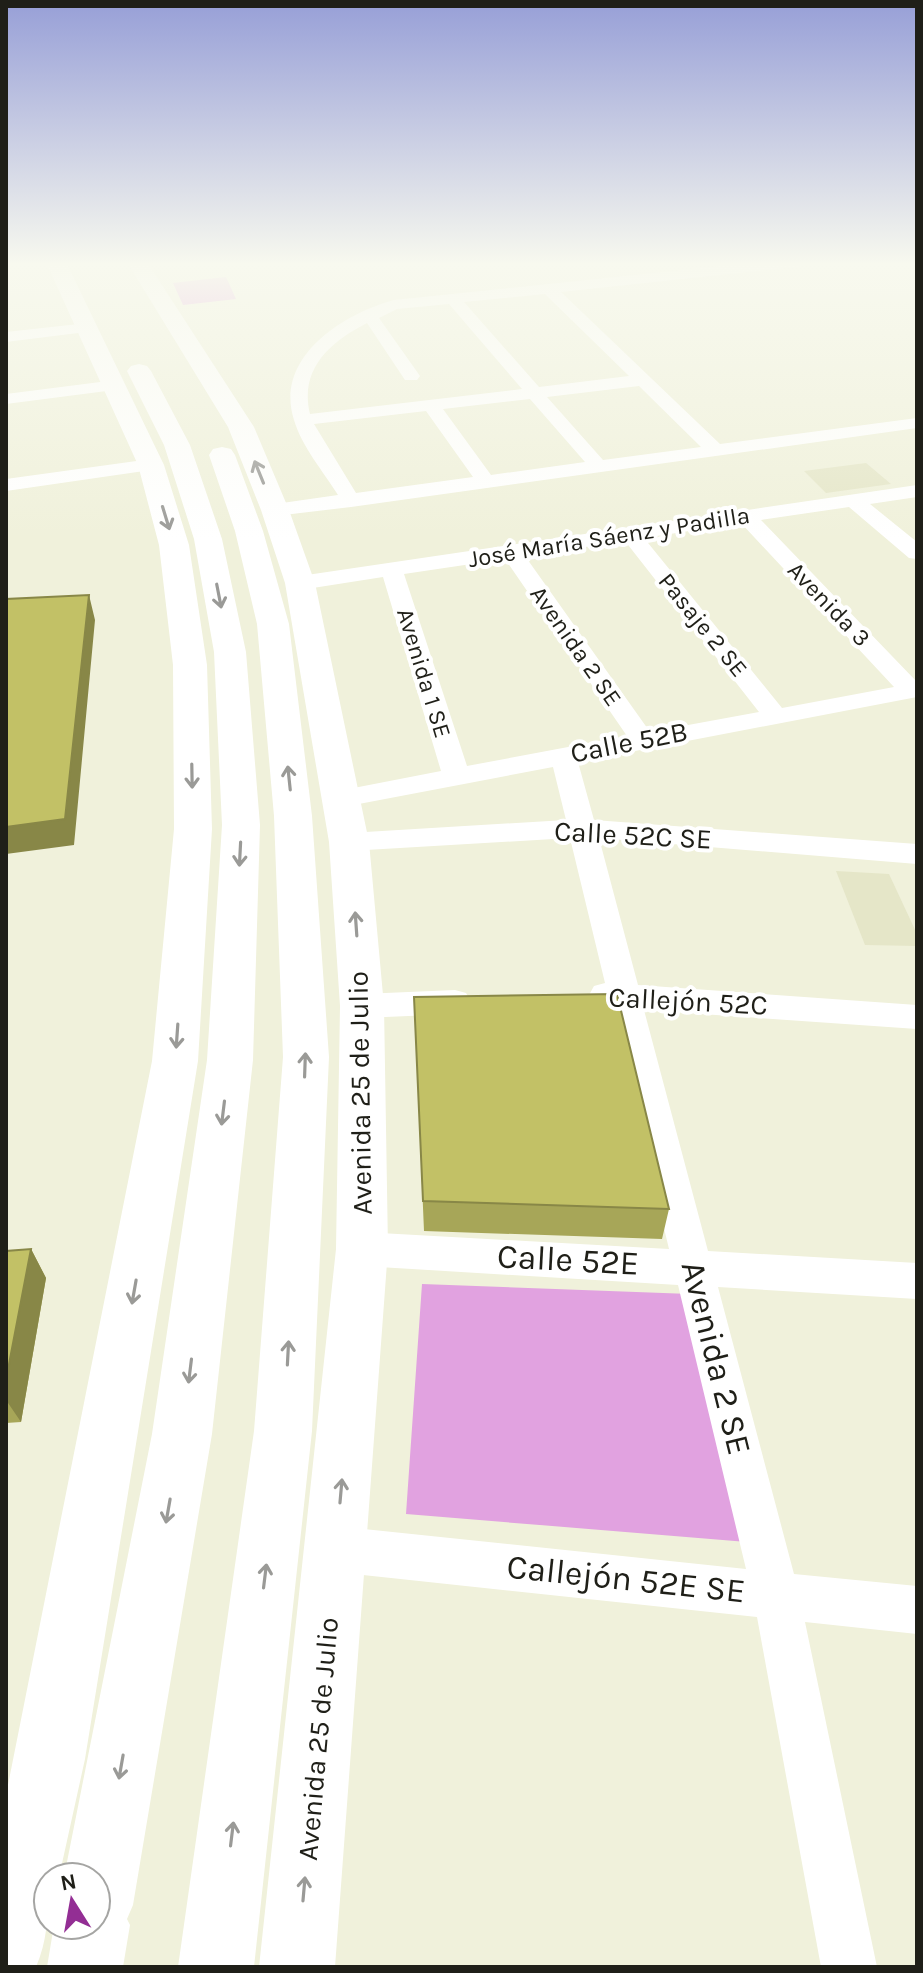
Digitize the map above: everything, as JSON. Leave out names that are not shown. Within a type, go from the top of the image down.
[{"type":"main road","points":[[6,1947],[28,1760],[175,1061],[193,829],[190,665],[174,545],[151,465],[101,354]]},
{"type":"main road","points":[[167,354],[192,397]]},
{"type":"main road","name":"Avenida 25 de Julio","points":[[195,354],[241,427],[275,510],[300,583],[346,820],[362,1006],[362,1249],[297,1967]]},
{"type":"main road","points":[[104,361],[177,445],[208,539],[230,652],[241,825],[230,1060],[182,1434],[104,1861]]},
{"type":"main road","name":"Avenida 25 de Julio","points":[[216,437],[249,531],[273,624],[293,816],[306,1057],[283,1431],[216,1967]]},
{"type":"main road","points":[[273,624],[319,681]]},
{"type":"main road","points":[[85,1967],[89,1941]]},
{"type":"street","points":[[76,354],[104,361]]},
{"type":"street","points":[[312,354],[306,359],[298,390],[303,420],[351,501]]},
{"type":"street","points":[[396,354],[411,376]]},
{"type":"street","points":[[500,354],[599,467]]},
{"type":"street","points":[[616,354],[716,451]]},
{"type":"street","points":[[6,399],[104,361]]},
{"type":"street","points":[[303,420],[643,380]]},
{"type":"street","points":[[431,405],[486,482]]},
{"type":"street","points":[[275,510],[917,423]]},
{"type":"street","points":[[6,485],[151,465]]},
{"type":"street","name":"José María Sáenz y Padilla","points":[[300,583],[917,491]]},
{"type":"street","points":[[854,501],[917,553]]},
{"type":"street","name":"Avenida 3","points":[[746,517],[914,690]]},
{"type":"street","name":"Pasaje 2 SE","points":[[630,534],[775,715]]},
{"type":"street","name":"Avenida 2 SE","points":[[511,552],[642,739]]},
{"type":"street","name":"Avenida 1 SE","points":[[392,570],[456,775]]},
{"type":"street","name":"Calle 52B","points":[[346,820],[456,775],[914,690]]},
{"type":"street","name":"Avenida 2 SE","points":[[563,754],[776,1595],[849,1967]]},
{"type":"street","name":"Calle 52C SE","points":[[346,820],[582,828],[917,854]]},
{"type":"street","name":"Callejón 52C","points":[[578,997],[624,995],[917,1017]]},
{"type":"street","points":[[362,1006],[485,1001]]},
{"type":"street","name":"Calle 52E","points":[[362,1249],[917,1281]]},
{"type":"street","name":"Callejón 52E SE","points":[[335,1549],[917,1610]]},
{"type":"shaded area","points":[[866,463],[891,484],[826,493],[804,471]]},
{"type":"shaded area","points":[[836,871],[889,874],[917,934],[917,946],[865,945]]},
{"type":"shaded area","points":[[422,1284],[690,1294],[747,1542],[406,1514]]},
{"type":"building","points":[[89,595],[65,819],[6,827],[6,599]]},
{"type":"building","points":[[617,994],[669,1209],[423,1201],[414,997]]},
{"type":"building","points":[[31,1249],[6,1380],[6,1251]]}]
